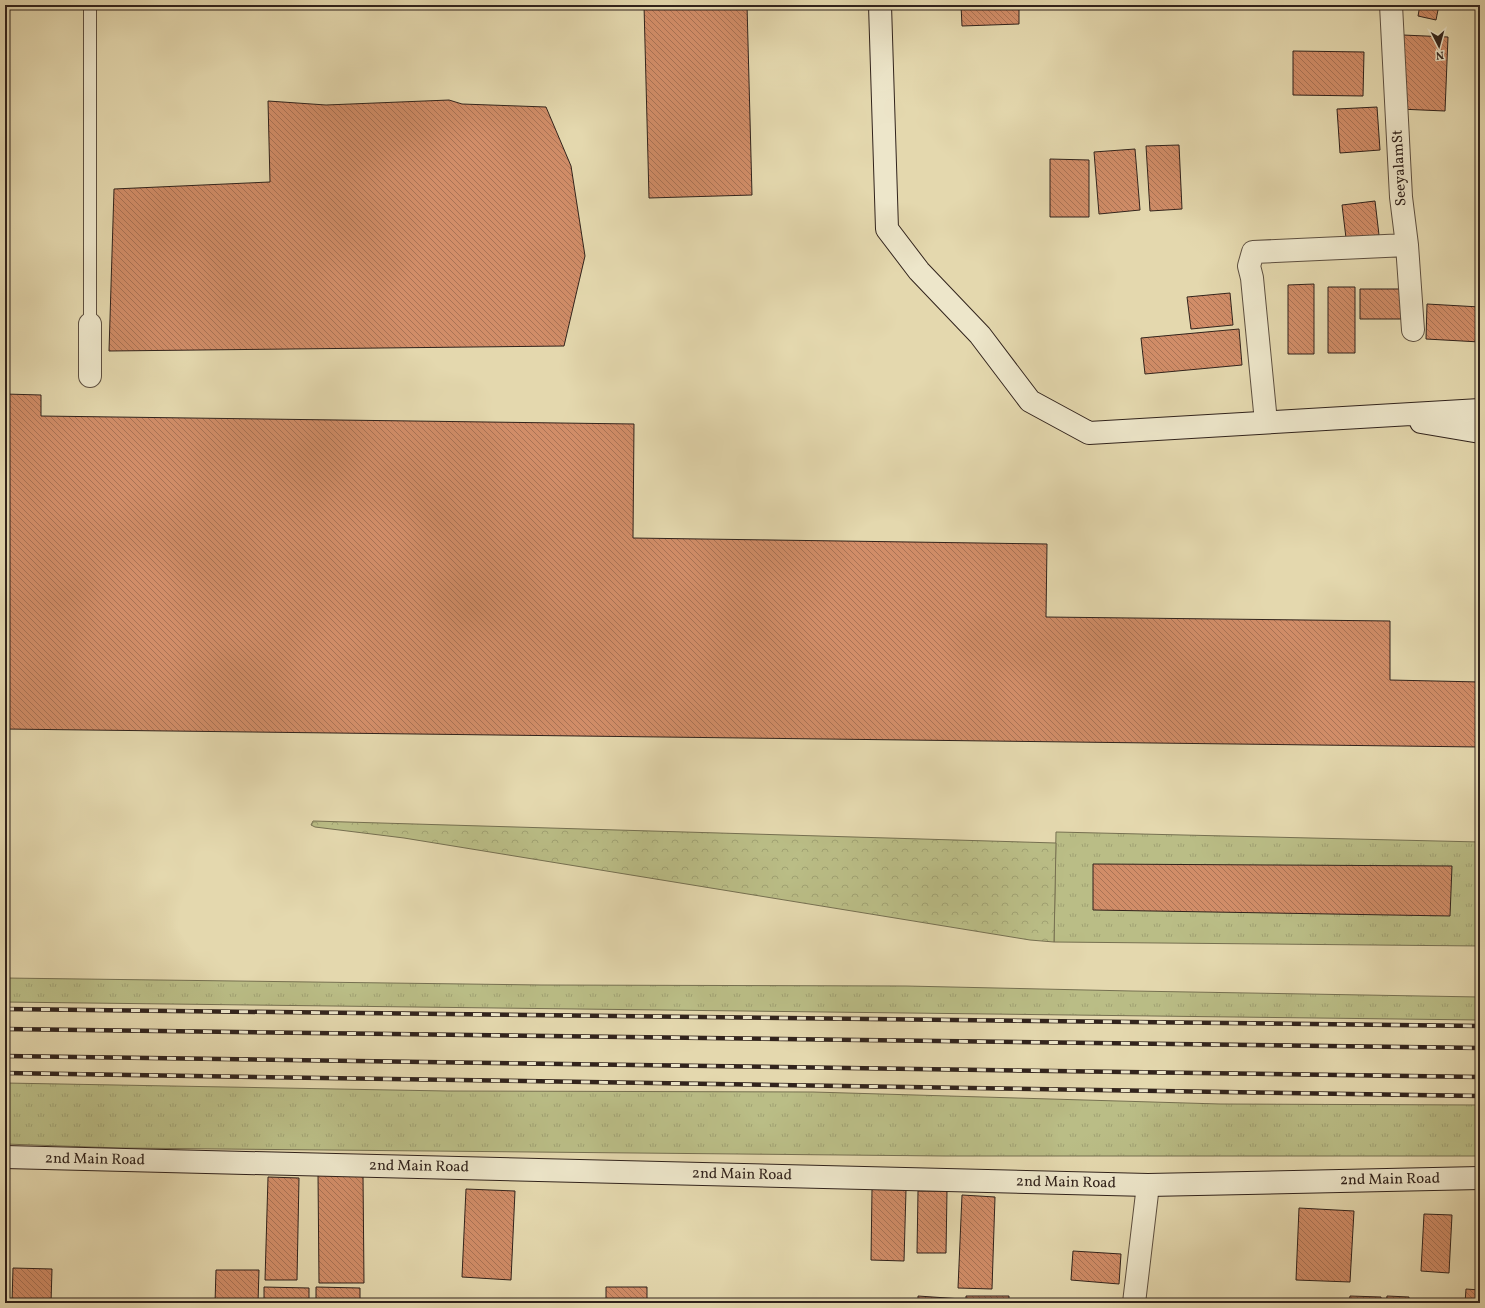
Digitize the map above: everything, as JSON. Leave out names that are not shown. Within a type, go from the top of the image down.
[{"type":"street","points":[[880,5],[887,229],[920,271],[980,335],[1030,401],[1089,433],[1480,410]]},
{"type":"street","name":"SeeyalamSt","points":[[1391,5],[1401,197],[1407,245],[1413,330]]},
{"type":"street","points":[[1266,422],[1252,278],[1249,266],[1252,252],[1407,245]]},
{"type":"street","points":[[90,324],[90,376]]},
{"type":"street","points":[[1381,416],[1480,432]]},
{"type":"street","name":"2nd Main Road","points":[[5,1157],[1148,1185],[1480,1178]]},
{"type":"street","points":[[1134,1303],[1148,1185]]},
{"type":"lane","points":[[90,5],[90,324]]},
{"type":"green space","points":[[313,821],[1056,843],[1054,942],[1030,940],[404,838],[315,827],[311,825]]},
{"type":"green space","points":[[1056,832],[1480,842],[1480,946],[1054,942]]},
{"type":"green space","points":[[5,978],[541,985],[906,986],[1480,997],[1480,1020],[5,1002]]},
{"type":"green space","points":[[5,1083],[447,1091],[813,1092],[1220,1104],[1480,1105],[1480,1156],[945,1156],[119,1148],[5,1144]]},
{"type":"building","points":[[644,5],[747,5],[752,195],[649,198]]},
{"type":"building","points":[[961,5],[1019,5],[1019,24],[962,26]]},
{"type":"building","points":[[1420,5],[1439,5],[1436,20],[1418,16]]},
{"type":"building","points":[[1403,35],[1448,37],[1445,111],[1399,109]]},
{"type":"building","points":[[1293,51],[1364,52],[1363,96],[1293,95]]},
{"type":"building","points":[[449,100],[462,104],[546,107],[571,166],[585,256],[564,346],[109,351],[114,189],[270,182],[268,101],[326,105]]},
{"type":"building","points":[[1377,107],[1380,150],[1340,153],[1337,109]]},
{"type":"building","points":[[1179,145],[1182,209],[1150,211],[1146,146]]},
{"type":"building","points":[[1135,149],[1140,210],[1099,214],[1094,152]]},
{"type":"building","points":[[1050,159],[1089,160],[1089,217],[1050,217]]},
{"type":"building","points":[[1375,201],[1379,235],[1346,238],[1342,205]]},
{"type":"building","points":[[1314,284],[1314,354],[1288,354],[1288,285]]},
{"type":"building","points":[[1328,287],[1355,287],[1355,353],[1328,353]]},
{"type":"building","points":[[1360,289],[1401,289],[1401,319],[1360,319]]},
{"type":"building","points":[[1230,293],[1233,325],[1191,329],[1187,297]]},
{"type":"building","points":[[1427,304],[1480,307],[1480,342],[1426,339]]},
{"type":"building","points":[[1239,329],[1242,365],[1145,374],[1141,338]]},
{"type":"building","points":[[5,394],[41,395],[41,416],[634,424],[633,538],[1047,544],[1046,617],[1390,621],[1390,680],[1480,682],[1480,747],[5,729]]},
{"type":"building","points":[[1093,864],[1452,866],[1450,916],[1093,910]]},
{"type":"building","points":[[318,1174],[363,1174],[364,1283],[319,1283]]},
{"type":"building","points":[[268,1177],[299,1178],[297,1280],[265,1280]]},
{"type":"building","points":[[466,1189],[515,1191],[511,1280],[462,1277]]},
{"type":"building","points":[[872,1189],[906,1190],[904,1261],[871,1260]]},
{"type":"building","points":[[918,1191],[947,1191],[946,1253],[917,1253]]},
{"type":"building","points":[[962,1195],[995,1197],[992,1289],[958,1288]]},
{"type":"building","points":[[1299,1208],[1354,1211],[1350,1282],[1296,1280]]},
{"type":"building","points":[[1424,1214],[1452,1215],[1449,1273],[1421,1271]]},
{"type":"building","points":[[1073,1251],[1121,1254],[1119,1284],[1071,1280]]},
{"type":"building","points":[[13,1268],[52,1269],[51,1303],[12,1303]]},
{"type":"building","points":[[216,1270],[259,1270],[258,1303],[215,1303]]},
{"type":"building","points":[[264,1287],[309,1288],[309,1303],[264,1303]]},
{"type":"building","points":[[316,1287],[360,1288],[360,1303],[316,1303]]},
{"type":"building","points":[[606,1287],[647,1287],[647,1303],[606,1303]]},
{"type":"building","points":[[1466,1289],[1480,1290],[1480,1303],[1465,1303]]},
{"type":"building","points":[[918,1296],[962,1299],[962,1303],[918,1303]]},
{"type":"building","points":[[966,1296],[1009,1296],[1009,1303],[966,1303]]},
{"type":"building","points":[[1350,1296],[1381,1297],[1381,1303],[1349,1303]]},
{"type":"building","points":[[1387,1296],[1409,1297],[1409,1303],[1386,1303]]},
{"type":"railway","points":[[5,1009],[1480,1026]]},
{"type":"railway","points":[[5,1029],[1480,1048]]},
{"type":"railway","points":[[5,1056],[1480,1077]]},
{"type":"railway","points":[[5,1073],[1480,1096]]}]
